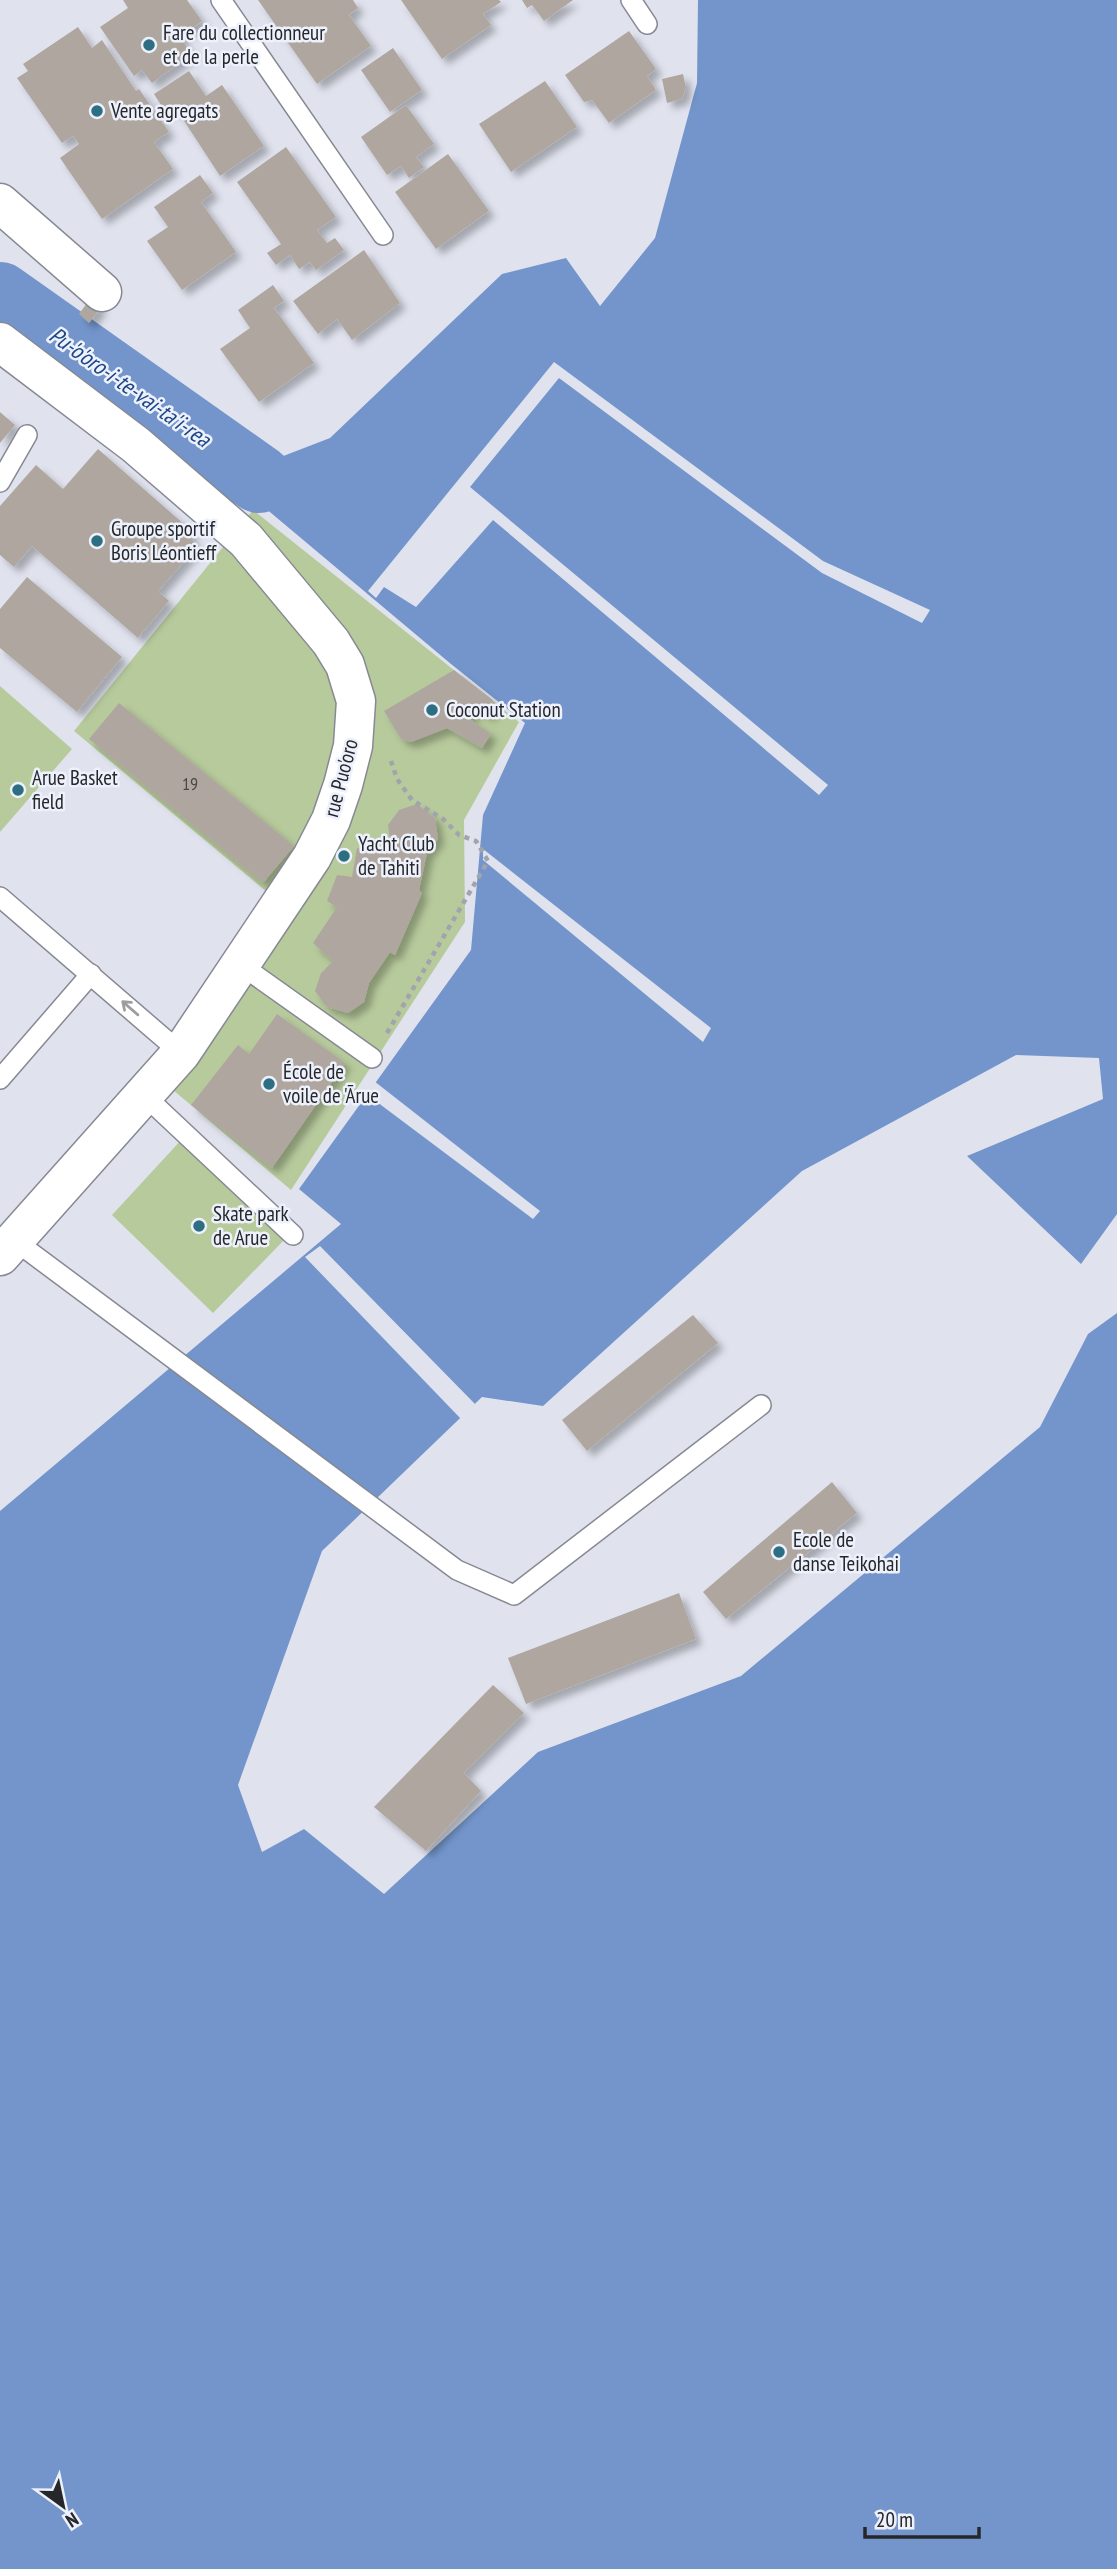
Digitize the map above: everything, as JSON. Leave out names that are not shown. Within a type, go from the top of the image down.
[{"type":"street","points":[[0,203],[102,292]]},
{"type":"street","name":"rue Puo'oro","points":[[0,342],[136,445],[246,540],[331,642],[345,665],[356,701],[353,746],[335,808],[312,857],[181,1053],[7,1248]]},
{"type":"lane","points":[[222,0],[383,235]]},
{"type":"lane","points":[[631,0],[647,24]]},
{"type":"lane","points":[[0,482],[27,435]]},
{"type":"lane","points":[[0,897],[181,1053]]},
{"type":"lane","points":[[242,965],[372,1058]]},
{"type":"lane","points":[[0,1079],[91,974]]},
{"type":"lane","points":[[145,1096],[293,1235]]},
{"type":"lane","points":[[7,1248],[52,1269],[457,1570],[514,1594],[761,1405]]},
{"type":"path","points":[[372,1058],[488,860],[476,841],[459,835],[443,819],[412,800],[397,779],[389,754]]},
{"type":"green space","name":"Yacht Club de Tahiti","points":[[253,510],[519,722],[464,820],[465,922],[291,1190],[153,1073],[267,892],[74,731]]},
{"type":"green space","name":"Arue Basket field","points":[[0,686],[72,749],[0,832]]},
{"type":"green space","name":"Skate park de Arue","points":[[183,1138],[286,1238],[213,1313],[112,1215]]},
{"type":"water","points":[[698,0],[1117,0],[1117,1214],[1081,1264],[967,1156],[1103,1099],[1099,1058],[1016,1055],[802,1171],[543,1406],[482,1397],[322,1551],[238,1785],[262,1852],[304,1829],[384,1894],[538,1752],[741,1676],[1040,1427],[1088,1334],[1117,1313],[1117,2569],[0,2569],[0,1511],[341,1224],[299,1189],[471,950],[483,815],[525,723],[258,502],[260,465],[330,438],[502,274],[566,258],[600,306],[655,238],[697,83]]},
{"type":"pier","points":[[554,362],[823,561],[930,610],[922,623],[822,573],[559,378],[470,487],[828,785],[819,795],[493,520],[416,607],[384,587],[376,598],[368,591]]},
{"type":"pier","points":[[483,849],[711,1028],[703,1042],[483,860]]},
{"type":"pier","points":[[374,1081],[540,1211],[533,1219],[365,1093]]},
{"type":"pier","points":[[320,1246],[475,1404],[462,1420],[305,1257]]},
{"type":"building","name":"Fare du collectionneur et de la perle","points":[[123,0],[187,0],[202,21],[180,37],[192,54],[152,83],[142,70],[134,76],[100,27],[128,8]]},
{"type":"building","points":[[258,0],[353,0],[358,8],[349,15],[371,46],[317,84]]},
{"type":"building","points":[[401,0],[501,2],[483,14],[491,25],[442,59]]},
{"type":"building","points":[[522,0],[573,0],[544,21],[532,5],[527,8]]},
{"type":"building","name":"Vente agregats","points":[[78,27],[92,48],[102,40],[136,91],[139,89],[169,132],[154,142],[173,169],[102,219],[60,158],[79,144],[73,136],[62,143],[17,78],[28,71],[23,64]]},
{"type":"building","points":[[629,31],[656,69],[647,76],[656,90],[609,123],[592,100],[584,102],[565,75]]},
{"type":"building","points":[[393,48],[422,90],[390,112],[361,70]]},
{"type":"building","points":[[189,71],[206,96],[222,85],[264,146],[220,176],[175,107],[166,113],[154,94]]},
{"type":"building","points":[[683,74],[686,88],[682,99],[667,103],[662,79]]},
{"type":"building","points":[[545,81],[577,127],[511,172],[479,124]]},
{"type":"building","points":[[406,105],[434,144],[416,157],[424,167],[409,178],[401,166],[387,175],[361,137]]},
{"type":"building","points":[[286,147],[336,217],[317,230],[327,243],[335,238],[344,250],[316,270],[310,262],[299,269],[290,255],[276,265],[267,253],[281,244],[237,182]]},
{"type":"building","points":[[448,154],[489,211],[436,249],[395,192]]},
{"type":"building","points":[[200,175],[213,193],[201,202],[236,252],[182,290],[147,241],[168,227],[154,207]]},
{"type":"building","points":[[364,250],[400,303],[352,340],[337,319],[318,334],[293,301]]},
{"type":"building","points":[[273,285],[284,301],[274,308],[314,363],[259,402],[220,349],[250,328],[238,310]]},
{"type":"building","points":[[90,299],[101,307],[89,323],[79,314]]},
{"type":"building","points":[[0,412],[15,425],[0,443]]},
{"type":"building","name":"Groupe sportif Boris Léontieff","points":[[98,449],[193,532],[189,537],[198,546],[158,591],[169,601],[138,638],[32,546],[14,567],[0,555],[0,506],[36,465],[63,489]]},
{"type":"building","name":"Groupe sportif Boris Léontieff","points":[[27,577],[122,657],[77,712],[0,648],[0,609]]},
{"type":"building","name":"Coconut Station","points":[[454,670],[496,705],[488,716],[479,709],[467,717],[491,734],[482,748],[447,728],[411,742],[401,739],[384,711]]},
{"type":"building","points":[[119,703],[294,846],[263,883],[89,739]]},
{"type":"building","name":"Yacht Club de Tahiti","points":[[417,804],[435,818],[438,839],[427,853],[419,890],[422,893],[395,955],[390,952],[369,983],[364,1002],[348,1013],[327,1007],[315,991],[321,973],[333,961],[313,943],[337,907],[327,901],[337,875],[352,877],[357,848],[386,854],[390,840],[388,825],[399,810]]},
{"type":"building","name":"École de voile de 'Ārue","points":[[277,1014],[345,1063],[272,1168],[191,1105],[238,1045],[249,1054]]},
{"type":"building","points":[[693,1315],[718,1343],[587,1451],[562,1420]]},
{"type":"building","name":"Ecole de danse Teikohai","points":[[832,1482],[857,1513],[726,1619],[703,1592]]},
{"type":"building","points":[[679,1593],[696,1639],[526,1704],[508,1658]]},
{"type":"building","points":[[493,1685],[524,1713],[464,1773],[481,1791],[426,1851],[374,1807]]},
{"type":"waterway","name":"Pu-'o'oro-i-te-vai-ta'i-rea","points":[[0,296],[259,479]]},
{"type":"place","name":"Fare du collectionneur et de la perle","points":[[149,45]]},
{"type":"place","name":"Vente agregats","points":[[97,111]]},
{"type":"place","name":"Groupe sportif Boris Léontieff","points":[[97,541]]},
{"type":"place","name":"Coconut Station","points":[[432,710]]},
{"type":"place","name":"Arue Basket field","points":[[18,790]]},
{"type":"place","name":"Yacht Club de Tahiti","points":[[344,856]]},
{"type":"place","name":"École de voile de 'Ārue","points":[[269,1084]]},
{"type":"place","name":"Skate park de Arue","points":[[199,1226]]},
{"type":"place","name":"Ecole de danse Teikohai","points":[[779,1552]]}]
